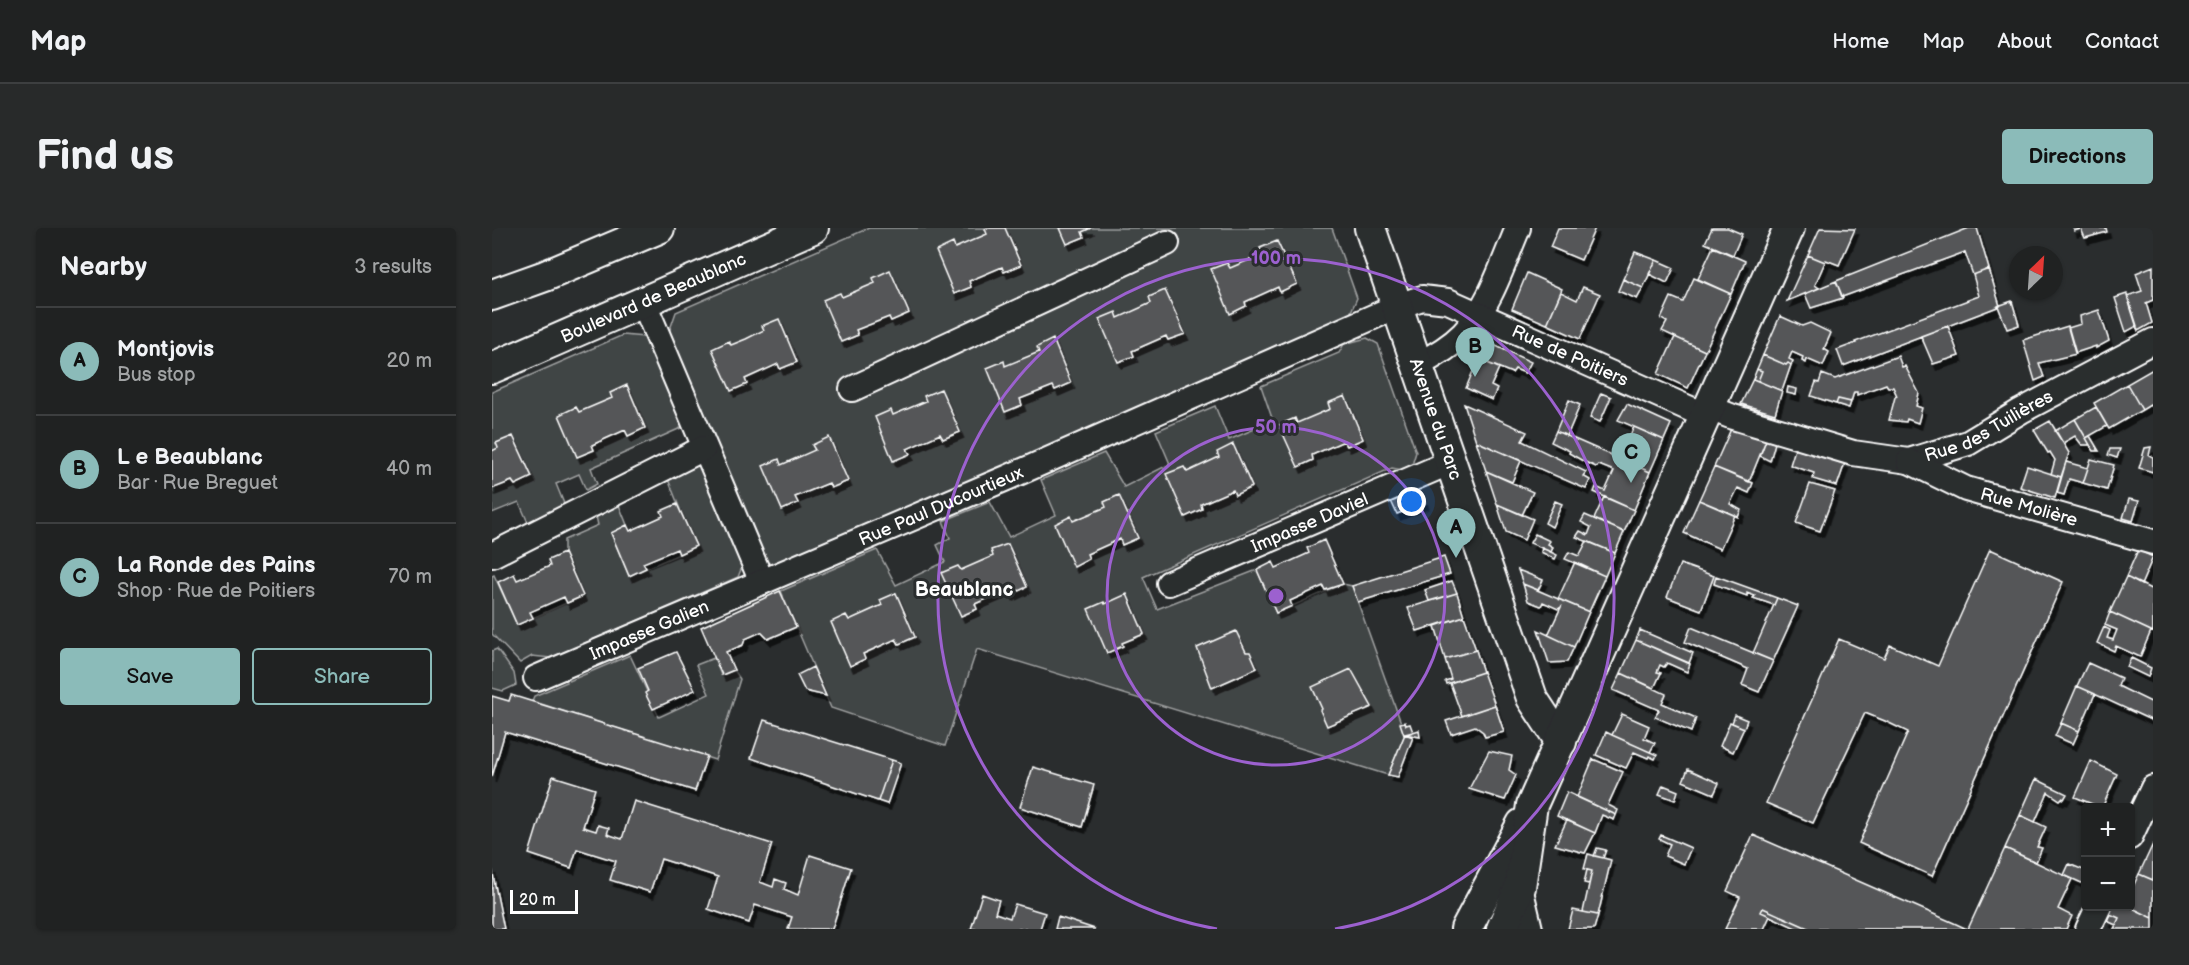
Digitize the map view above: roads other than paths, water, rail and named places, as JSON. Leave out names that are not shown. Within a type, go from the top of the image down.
[{"type":"main road","points":[[492,295],[545,276],[659,228]]},
{"type":"main road","name":"Boulevard de Beaublanc","points":[[492,368],[813,228]]},
{"type":"main road","name":"Avenue du Parc","points":[[1370,228],[1532,698],[1561,742]]},
{"type":"main road","points":[[1466,929],[1532,805],[1789,228]]},
{"type":"main road","points":[[1502,929],[1520,887],[1532,805]]},
{"type":"street","points":[[1417,365],[1431,358],[1462,335],[1478,315],[1518,228]]},
{"type":"street","points":[[852,389],[1167,243]]},
{"type":"street","name":"Rue de Poitiers","points":[[1398,306],[1422,297],[1448,301],[1708,412]]},
{"type":"street","points":[[643,302],[762,582]]},
{"type":"street","name":"Rue Paul Ducourtieux","points":[[762,582],[1019,473],[1398,306]]},
{"type":"street","name":"Rue des Tuilières","points":[[1708,412],[1733,417],[1853,453],[1910,461],[1968,443],[2021,411],[2153,341]]},
{"type":"street","points":[[492,555],[704,448]]},
{"type":"street","name":"Rue Molière","points":[[1910,461],[1966,489],[2153,542]]},
{"type":"street","name":"Impasse Daviel","points":[[1169,583],[1451,462]]},
{"type":"street","name":"Impasse Galien","points":[[536,678],[762,582]]},
{"type":"street","points":[[2135,826],[2153,788]]},
{"type":"street","points":[[1520,887],[1530,929]]},
{"type":"street","points":[[2088,929],[2097,911]]},
{"type":"place","name":"L e Beaublanc","points":[[1475,377]]},
{"type":"place","name":"La Ronde des Pains","points":[[1631,483]]},
{"type":"place","name":"Montjovis","points":[[1456,558]]},
{"type":"district","name":"Beaublanc","points":[[964,590]]}]
